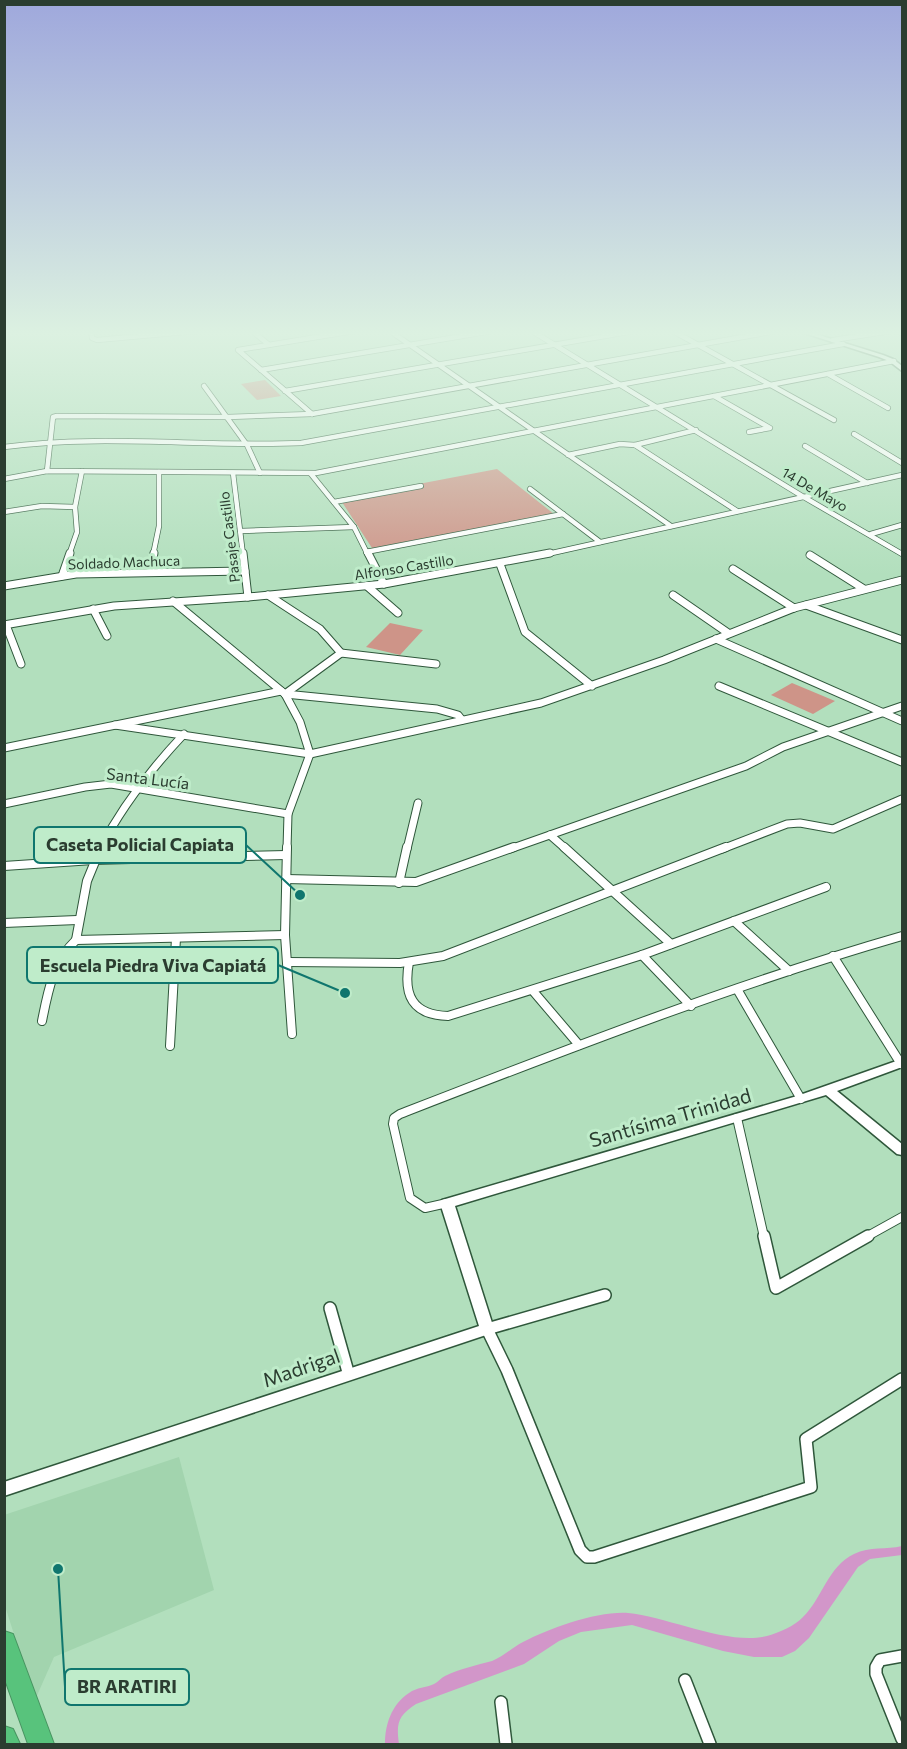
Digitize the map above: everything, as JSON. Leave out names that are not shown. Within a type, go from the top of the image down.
[{"type":"highway","points":[[4,1642],[40,1744]]},
{"type":"highway","points":[[4,1738],[7,1744]]},
{"type":"street","points":[[225,413],[247,445],[260,473]]},
{"type":"street","points":[[47,471],[53,417],[57,416],[228,417],[320,413]]},
{"type":"street","points":[[4,447],[50,441],[247,445],[301,443],[474,413]]},
{"type":"street","points":[[507,413],[671,526]]},
{"type":"street","points":[[4,479],[47,471],[311,474],[629,413]]},
{"type":"street","name":"14 De Mayo","points":[[668,413],[802,496],[903,554]]},
{"type":"street","points":[[743,413],[770,428],[749,432]]},
{"type":"street","points":[[821,413],[834,420]]},
{"type":"street","points":[[568,455],[620,444],[635,446],[696,430]]},
{"type":"street","points":[[855,434],[903,463]]},
{"type":"street","points":[[635,446],[737,512]]},
{"type":"street","points":[[805,446],[867,483]]},
{"type":"street","points":[[893,457],[903,455]]},
{"type":"street","points":[[62,576],[77,532],[75,507],[82,471]]},
{"type":"street","points":[[150,572],[159,526],[159,472]]},
{"type":"street","name":"Pasaje Castillo","points":[[233,473],[248,597]]},
{"type":"street","points":[[311,474],[354,527],[384,584]]},
{"type":"street","name":"Alfonso Castillo","points":[[5,625],[93,609],[384,584],[500,564],[903,475]]},
{"type":"street","points":[[334,502],[421,486]]},
{"type":"street","points":[[530,489],[600,542]]},
{"type":"street","points":[[4,512],[42,506],[75,507]]},
{"type":"street","points":[[366,552],[563,514]]},
{"type":"street","points":[[871,534],[903,525]]},
{"type":"street","points":[[241,531],[354,527]]},
{"type":"street","points":[[810,555],[864,589]]},
{"type":"street","points":[[500,564],[525,632],[592,686]]},
{"type":"street","points":[[734,570],[794,608]]},
{"type":"street","name":"Soldado Machuca","points":[[4,586],[62,576],[245,571]]},
{"type":"street","points":[[115,725],[310,754],[541,703],[592,686],[794,608],[903,580]]},
{"type":"street","points":[[367,586],[398,613]]},
{"type":"street","points":[[268,595],[328,637],[341,653]]},
{"type":"street","points":[[673,595],[728,633]]},
{"type":"street","points":[[173,602],[283,692],[300,722],[310,754],[288,814],[285,935],[292,1034]]},
{"type":"street","points":[[806,605],[903,640]]},
{"type":"street","points":[[93,609],[107,636]]},
{"type":"street","points":[[5,625],[21,664]]},
{"type":"street","points":[[716,639],[903,721]]},
{"type":"street","points":[[283,692],[341,653],[436,664]]},
{"type":"street","points":[[719,686],[903,762]]},
{"type":"street","points":[[4,748],[283,692],[437,710],[458,716],[462,720]]},
{"type":"street","points":[[286,879],[416,882],[746,766],[767,753],[824,731],[884,714],[903,706]]},
{"type":"street","points":[[76,940],[77,920],[93,860],[110,828],[138,787],[159,759],[184,734]]},
{"type":"street","name":"Santa Lucía","points":[[4,804],[99,785],[138,787],[288,814]]},
{"type":"street","points":[[288,962],[409,962],[443,956],[787,824],[800,821],[811,822],[833,829],[903,800]]},
{"type":"street","points":[[399,883],[418,803]]},
{"type":"street","points":[[550,834],[671,944]]},
{"type":"street","points":[[4,866],[93,860],[286,855]]},
{"type":"street","points":[[409,962],[405,976],[407,994],[416,1006],[438,1017],[467,1011],[533,991],[642,955],[826,887]]},
{"type":"street","points":[[4,923],[77,920]]},
{"type":"street","points":[[734,921],[789,971]]},
{"type":"street","points":[[42,1021],[51,981],[63,951],[76,940],[285,935]]},
{"type":"street","points":[[901,1382],[806,1439],[811,1487],[594,1557],[587,1557],[580,1550],[507,1370],[487,1329],[447,1203],[425,1208],[410,1198],[393,1124],[394,1118],[579,1045],[833,956],[903,936]]},
{"type":"street","points":[[170,1046],[176,938]]},
{"type":"street","points":[[642,955],[691,1006]]},
{"type":"street","points":[[833,956],[902,1063]]},
{"type":"street","points":[[738,989],[801,1099]]},
{"type":"street","points":[[533,991],[579,1045]]},
{"type":"street","name":"Santísima Trinidad","points":[[447,1203],[737,1119],[902,1063]]},
{"type":"street","points":[[828,1089],[903,1151]]},
{"type":"street","points":[[737,1119],[776,1288],[903,1216]]},
{"type":"street","points":[[487,1329],[604,1295]]},
{"type":"street","points":[[330,1308],[348,1372]]},
{"type":"street","name":"Madrigal","points":[[4,1489],[172,1435],[348,1372],[487,1329]]},
{"type":"street","points":[[903,1656],[880,1660],[876,1667],[876,1674],[903,1739]]},
{"type":"street","points":[[685,1680],[710,1744]]},
{"type":"street","points":[[501,1702],[506,1744]]},
{"type":"shaded area","points":[[497,469],[554,514],[372,548],[340,499]]},
{"type":"shaded area","points":[[390,623],[423,630],[400,655],[366,647]]},
{"type":"shaded area","points":[[792,683],[835,701],[813,714],[771,695]]},
{"type":"shaded area","points":[[179,1457],[214,1590],[54,1657],[35,1700],[5,1606],[4,1515]]},
{"type":"shaded area","points":[[902,1546],[902,1555],[870,1559],[858,1567],[809,1638],[795,1651],[782,1657],[754,1657],[723,1651],[632,1625],[581,1632],[559,1641],[524,1664],[416,1704],[405,1712],[398,1725],[399,1744],[385,1744],[386,1730],[393,1709],[409,1693],[434,1684],[456,1671],[492,1661],[523,1642],[547,1631],[602,1615],[628,1613],[735,1637],[767,1636],[786,1629],[803,1617],[810,1610],[831,1574],[845,1559],[866,1550]]},
{"type":"place","name":"Caseta Policial Capiata","points":[[300,895]]},
{"type":"place","name":"Escuela Piedra Viva Capiatá","points":[[345,993]]},
{"type":"place","name":"BR ARATIRI","points":[[58,1569]]}]
